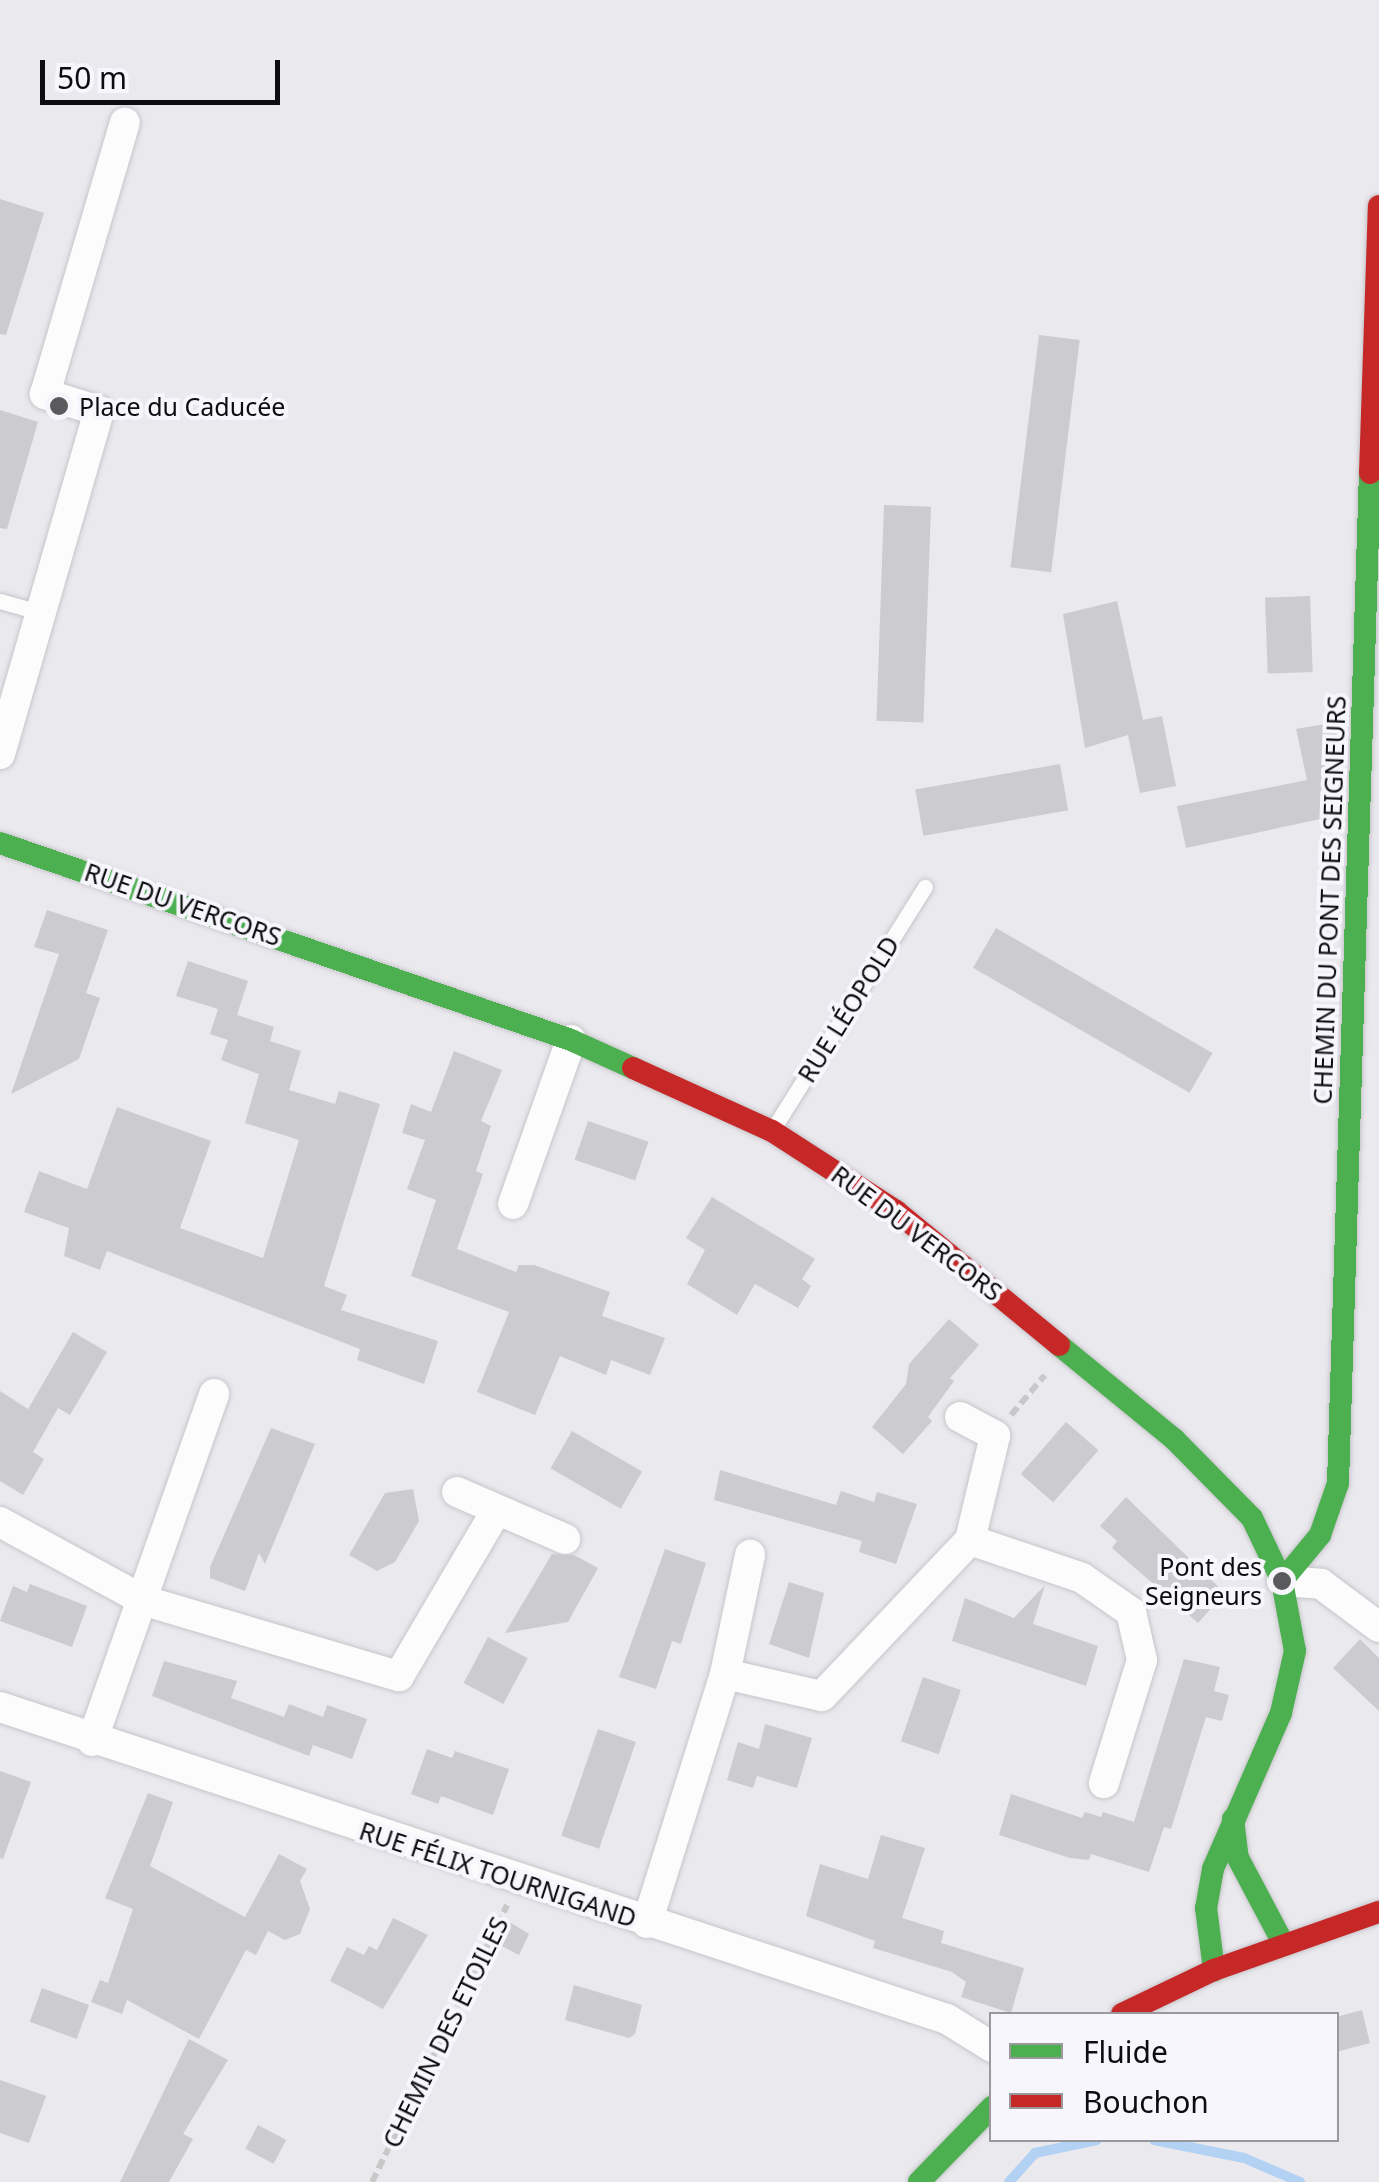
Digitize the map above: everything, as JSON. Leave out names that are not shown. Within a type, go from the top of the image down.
[{"type":"street","points":[[0,754],[100,410],[44,394],[125,123]]},
{"type":"street","name":"CHEMIN DU PONT DES SEIGNEURS","points":[[1282,1580],[1320,1534],[1338,1484],[1379,206]]},
{"type":"street","name":"RUE DU VERCORS","points":[[0,843],[571,1040],[772,1131],[896,1211],[1230,1493],[1252,1518],[1282,1580],[1295,1651],[1290,1682],[1233,1819],[1206,1908],[1214,1970]]},
{"type":"street","points":[[513,1204],[571,1040]]},
{"type":"street","points":[[92,1741],[145,1601],[214,1394]]},
{"type":"street","points":[[724,1674],[822,1696],[970,1540],[995,1436],[960,1417]]},
{"type":"street","points":[[456,1492],[565,1540]]},
{"type":"street","points":[[0,1522],[145,1601],[399,1676],[496,1512]]},
{"type":"street","points":[[970,1540],[1082,1578],[1130,1612],[1142,1660],[1104,1783]]},
{"type":"street","points":[[647,1923],[724,1674],[750,1555]]},
{"type":"street","points":[[1282,1580],[1321,1584],[1379,1627]]},
{"type":"street","name":"RUE FÉLIX TOURNIGAND","points":[[0,1707],[518,1882],[947,2019],[989,2045]]},
{"type":"street","points":[[1233,1819],[1238,1858],[1282,1943]]},
{"type":"street","points":[[1126,2012],[1282,1943],[1379,1912]]},
{"type":"street","points":[[919,2182],[989,2110]]},
{"type":"lane","points":[[0,601],[42,614]]},
{"type":"lane","name":"RUE LÉOPOLD","points":[[772,1131],[925,886]]},
{"type":"path","points":[[995,1436],[1065,1350]]},
{"type":"path","name":"CHEMIN DES ETOILES","points":[[372,2182],[518,1882]]},
{"type":"building","points":[[0,199],[44,213],[6,335],[0,334]]},
{"type":"building","points":[[1039,335],[1080,340],[1051,572],[1010,567]]},
{"type":"building","points":[[0,410],[38,422],[7,529],[0,528]]},
{"type":"building","points":[[884,505],[931,507],[923,723],[876,721]]},
{"type":"building","points":[[1310,596],[1313,672],[1268,674],[1265,598]]},
{"type":"building","points":[[1117,601],[1143,720],[1162,716],[1176,786],[1140,793],[1128,735],[1085,748],[1063,614]]},
{"type":"building","points":[[1337,722],[1334,816],[1186,848],[1177,806],[1307,780],[1296,729]]},
{"type":"building","points":[[1060,764],[1068,810],[923,836],[915,790]]},
{"type":"building","points":[[47,910],[108,930],[86,993],[100,998],[79,1059],[11,1094],[59,954],[34,947]]},
{"type":"building","points":[[996,928],[1213,1053],[1190,1093],[973,968]]},
{"type":"building","points":[[188,961],[248,981],[237,1015],[274,1027],[270,1041],[301,1051],[289,1090],[335,1104],[339,1091],[380,1104],[324,1286],[347,1295],[341,1310],[438,1341],[424,1384],[357,1360],[360,1349],[107,1251],[100,1270],[64,1256],[69,1228],[24,1212],[39,1171],[87,1189],[117,1107],[211,1141],[180,1228],[263,1258],[299,1140],[245,1123],[259,1074],[221,1060],[228,1040],[210,1034],[218,1009],[176,996]]},
{"type":"building","points":[[454,1051],[502,1070],[481,1121],[491,1126],[476,1171],[483,1174],[457,1249],[516,1272],[519,1265],[534,1265],[610,1292],[602,1316],[665,1338],[650,1375],[611,1360],[606,1375],[560,1356],[535,1415],[477,1392],[509,1312],[411,1276],[436,1200],[407,1189],[425,1140],[402,1133],[411,1104],[431,1112]]},
{"type":"building","points":[[588,1121],[649,1142],[635,1181],[575,1160]]},
{"type":"building","points":[[712,1197],[815,1259],[802,1279],[811,1286],[798,1308],[755,1284],[737,1315],[687,1284],[705,1250],[686,1238]]},
{"type":"building","points":[[949,1319],[979,1345],[950,1378],[954,1381],[928,1417],[932,1421],[903,1454],[872,1427],[906,1384],[909,1364]]},
{"type":"building","points":[[73,1332],[107,1352],[70,1415],[58,1408],[33,1452],[44,1459],[23,1495],[0,1481],[0,1391],[28,1409]]},
{"type":"building","points":[[1066,1422],[1098,1450],[1053,1502],[1021,1474]]},
{"type":"building","points":[[271,1428],[315,1444],[265,1564],[259,1553],[245,1591],[210,1578],[210,1567]]},
{"type":"building","points":[[572,1431],[642,1472],[621,1509],[550,1468]]},
{"type":"building","points":[[720,1470],[836,1505],[841,1491],[874,1502],[877,1492],[917,1504],[896,1564],[859,1552],[862,1541],[714,1500]]},
{"type":"building","points":[[413,1489],[419,1521],[395,1562],[377,1571],[349,1555],[385,1493]]},
{"type":"building","points":[[1126,1497],[1225,1593],[1198,1623],[1112,1548],[1117,1541],[1100,1526]]},
{"type":"building","points":[[665,1549],[706,1563],[681,1644],[672,1641],[656,1689],[619,1677]]},
{"type":"building","points":[[552,1554],[574,1555],[598,1568],[568,1622],[505,1633]]},
{"type":"building","points":[[789,1582],[824,1593],[809,1658],[769,1644]]},
{"type":"building","points":[[30,1584],[87,1606],[72,1647],[0,1621],[13,1586],[27,1592]]},
{"type":"building","points":[[1045,1585],[1033,1624],[1098,1646],[1086,1686],[952,1641],[965,1598],[1014,1618]]},
{"type":"building","points":[[488,1637],[528,1658],[503,1704],[464,1683]]},
{"type":"building","points":[[1360,1639],[1379,1658],[1379,1711],[1333,1668]]},
{"type":"building","points":[[1184,1659],[1220,1667],[1214,1691],[1229,1695],[1222,1721],[1206,1717],[1171,1829],[1164,1827],[1149,1872],[1091,1854],[1089,1860],[1070,1858],[999,1835],[1011,1794],[1082,1818],[1085,1812],[1101,1817],[1103,1812],[1134,1822]]},
{"type":"building","points":[[164,1661],[237,1681],[231,1698],[284,1717],[289,1704],[323,1717],[327,1705],[367,1719],[352,1759],[313,1745],[309,1756],[152,1696]]},
{"type":"building","points":[[923,1677],[961,1690],[939,1754],[901,1741]]},
{"type":"building","points":[[765,1724],[812,1738],[797,1788],[757,1776],[753,1788],[727,1780],[738,1742],[759,1749]]},
{"type":"building","points":[[598,1729],[636,1742],[599,1849],[561,1836]]},
{"type":"building","points":[[427,1749],[452,1758],[455,1751],[509,1769],[493,1815],[441,1796],[438,1804],[411,1794]]},
{"type":"building","points":[[0,1771],[31,1782],[3,1859],[0,1858]]},
{"type":"building","points":[[148,1793],[173,1802],[150,1866],[245,1917],[279,1854],[307,1869],[300,1881],[310,1909],[300,1934],[285,1940],[268,1931],[256,1955],[246,1950],[199,2039],[127,2000],[122,2014],[91,2002],[100,1980],[108,1983],[133,1909],[105,1898]]},
{"type":"building","points":[[881,1835],[925,1848],[902,1918],[944,1931],[941,1943],[1024,1968],[1011,2012],[961,1997],[966,1982],[952,1972],[873,1948],[875,1941],[806,1916],[820,1864],[868,1879]]},
{"type":"building","points":[[393,1918],[428,1935],[383,2009],[330,1981],[347,1947],[364,1955],[369,1946],[377,1950]]},
{"type":"building","points":[[508,1921],[529,1934],[519,1955],[498,1944]]},
{"type":"building","points":[[574,1985],[642,2005],[635,2034],[629,2038],[565,2020]]},
{"type":"building","points":[[42,1988],[89,2005],[77,2039],[30,2022]]},
{"type":"building","points":[[1362,2010],[1370,2043],[1339,2051],[1339,2016]]},
{"type":"building","points":[[189,2039],[228,2060],[183,2134],[193,2139],[169,2182],[120,2182]]},
{"type":"building","points":[[0,2080],[46,2096],[29,2143],[0,2133]]},
{"type":"building","points":[[258,2125],[286,2140],[274,2164],[245,2149]]},
{"type":"waterway","points":[[1009,2182],[1035,2153],[1087,2142]]},
{"type":"waterway","points":[[1164,2142],[1244,2158],[1300,2182]]},
{"type":"traffic: fast","points":[[1282,1581],[1320,1535],[1338,1483],[1370,473]]},
{"type":"traffic: fast","points":[[0,843],[571,1040],[633,1068]]},
{"type":"traffic: fast","points":[[1059,1345],[1174,1439],[1252,1518],[1282,1581],[1295,1651],[1281,1713],[1213,1869],[1206,1908],[1214,1970]]},
{"type":"traffic: fast","points":[[1233,1819],[1238,1858],[1283,1943]]},
{"type":"traffic: fast","points":[[919,2182],[989,2110]]},
{"type":"traffic: jam","points":[[1370,473],[1379,206]]},
{"type":"traffic: jam","points":[[633,1068],[772,1131],[896,1211],[1059,1345]]},
{"type":"traffic: jam","points":[[1126,2012],[1214,1970],[1379,1912]]},
{"type":"place","name":"Place du Caducée","points":[[59,406]]},
{"type":"place","name":"Pont des Seigneurs","points":[[1282,1581]]}]
